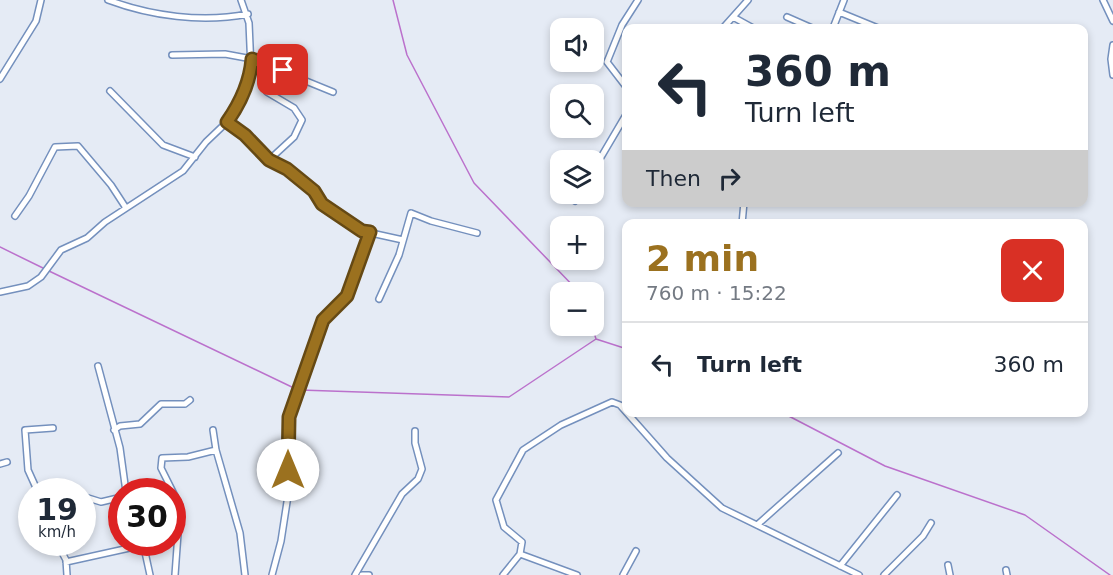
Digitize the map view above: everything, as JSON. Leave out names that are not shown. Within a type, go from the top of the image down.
[{"type":"street","points":[[0,79],[36,21],[41,0]]},
{"type":"street","points":[[108,0],[164,14],[227,18],[248,14]]},
{"type":"street","points":[[0,292],[27,286],[34,282],[41,277],[61,250],[87,238],[126,208],[183,171],[227,122],[237,109],[252,59],[248,14],[241,0]]},
{"type":"street","points":[[623,24],[638,0]]},
{"type":"street","points":[[726,24],[748,0]]},
{"type":"street","points":[[834,24],[844,0]]},
{"type":"street","points":[[1103,0],[1113,21]]},
{"type":"street","points":[[839,12],[868,24]]},
{"type":"street","points":[[733,16],[746,24]]},
{"type":"street","points":[[786,17],[803,24]]},
{"type":"street","points":[[622,25],[607,63],[610,70],[622,83]]},
{"type":"street","points":[[1113,45],[1113,75]]},
{"type":"street","points":[[172,55],[225,54],[252,59],[333,92]]},
{"type":"street","points":[[110,91],[163,145],[195,157]]},
{"type":"street","points":[[267,92],[294,108],[302,120],[294,137],[269,160]]},
{"type":"street","points":[[604,152],[622,121]]},
{"type":"street","points":[[227,122],[245,135],[269,160],[287,169],[314,191],[322,204],[362,231],[403,240]]},
{"type":"street","points":[[15,216],[55,147],[78,146],[111,185],[126,208]]},
{"type":"street","points":[[379,299],[403,240],[411,213],[431,221],[477,233]]},
{"type":"street","points":[[272,575],[281,541],[289,489],[289,417],[323,320],[347,296],[370,232]]},
{"type":"street","points":[[98,366],[120,448],[124,478]]},
{"type":"street","points":[[114,430],[120,426],[141,424],[161,404],[185,404],[190,400]]},
{"type":"street","points":[[503,575],[520,554],[522,542],[504,527],[496,500],[512,466],[523,450],[561,425],[612,402],[622,407]]},
{"type":"street","points":[[631,417],[699,489],[728,512],[859,575]]},
{"type":"street","points":[[32,478],[28,470],[24,435],[30,428],[53,428]]},
{"type":"street","points":[[213,430],[216,450],[240,533],[245,575]]},
{"type":"street","points":[[355,575],[402,494],[418,479],[422,469],[415,443],[416,431]]},
{"type":"street","points":[[175,575],[180,506],[161,468],[162,458],[188,457],[216,450]]},
{"type":"street","points":[[757,525],[838,453]]},
{"type":"street","points":[[0,465],[7,462]]},
{"type":"street","points":[[840,566],[897,495]]},
{"type":"street","points":[[884,575],[923,536],[931,523]]},
{"type":"street","points":[[623,575],[636,551]]},
{"type":"street","points":[[66,562],[108,552]]},
{"type":"street","points":[[520,554],[577,575]]},
{"type":"street","points":[[63,556],[67,575]]},
{"type":"street","points":[[146,556],[150,575]]},
{"type":"street","points":[[948,565],[950,575]]},
{"type":"street","points":[[362,575],[369,575]]},
{"type":"waterway","points":[[393,0],[407,55],[474,183],[569,282]]},
{"type":"waterway","points":[[0,247],[45,269]]},
{"type":"waterway","points":[[49,271],[296,389]]},
{"type":"waterway","points":[[300,390],[509,397],[596,339],[622,347]]},
{"type":"waterway","points":[[791,417],[885,466],[1025,515],[1110,575]]},
{"type":"route","points":[[283,70],[252,59],[249,76],[237,109],[227,122],[245,135],[269,160],[287,169],[314,191],[322,204],[362,231],[370,232],[356,278],[347,296],[323,320],[289,417],[288,470]]}]
